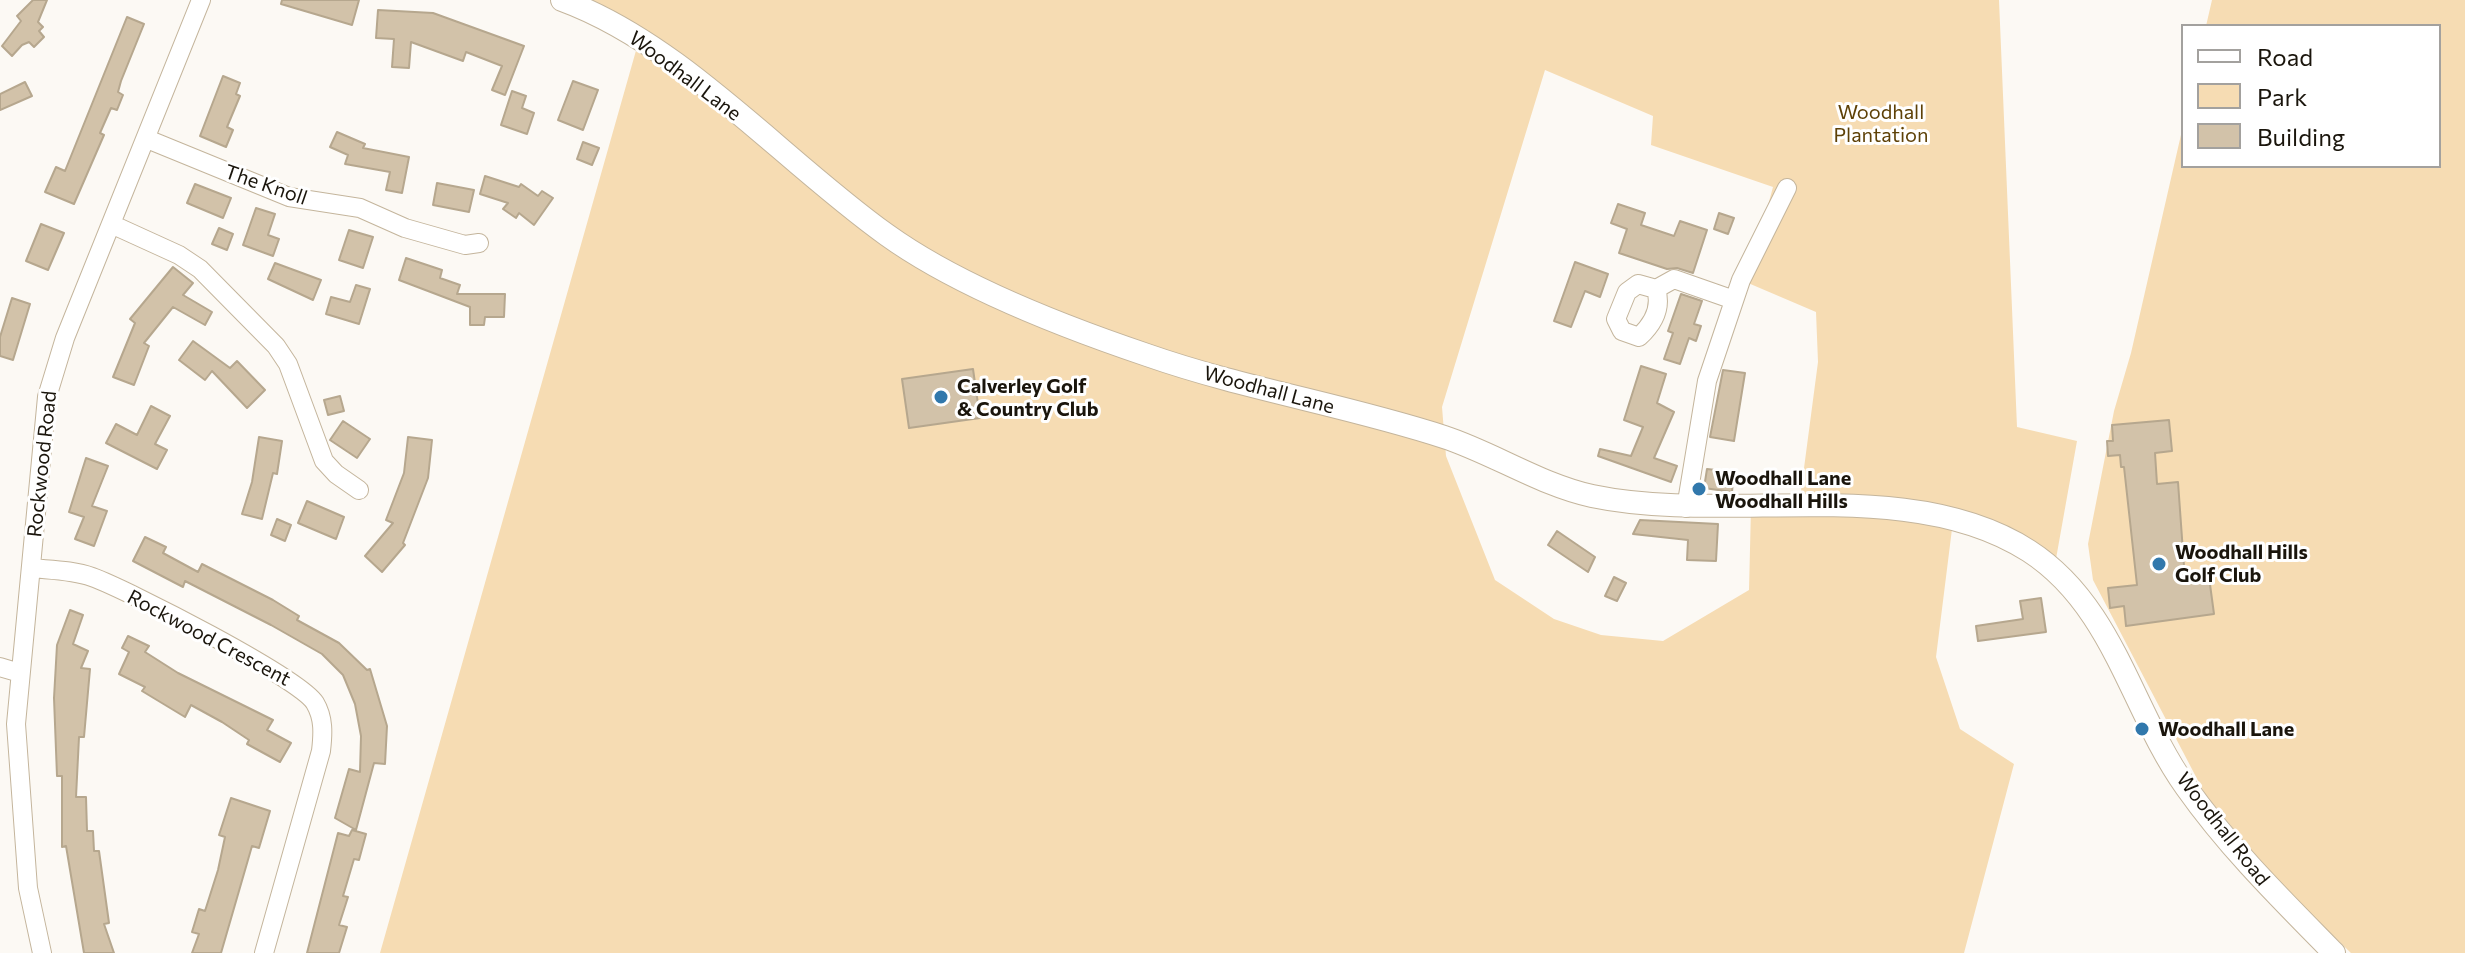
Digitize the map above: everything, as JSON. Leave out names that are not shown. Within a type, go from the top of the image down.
[{"type":"street","name":"Rockwood Road","points":[[42,953],[28,888],[16,724],[47,397],[65,338],[201,0]]},
{"type":"street","name":"Woodhall Lane","points":[[562,0],[640,39],[890,237],[936,266],[1150,357],[1445,437],[1585,495],[1686,508],[1884,507],[1953,520],[2003,537],[2032,552],[2054,570]]},
{"type":"street","name":"The Knoll","points":[[147,139],[289,197],[360,208],[405,228],[465,245],[479,243]]},
{"type":"street","points":[[1686,508],[1707,381],[1734,300],[1787,188]]},
{"type":"street","points":[[111,224],[179,255],[200,269],[276,346],[288,364],[324,461],[359,490]]},
{"type":"street","points":[[1656,289],[1674,279],[1734,300]]},
{"type":"street","name":"Rockwood Crescent","points":[[31,568],[76,573],[109,585],[281,674],[314,701],[323,732],[321,751],[264,953]]},
{"type":"street","name":"Woodhall Road","points":[[2054,570],[2107,638],[2183,784],[2257,875],[2334,953]]},
{"type":"street","points":[[0,667],[20,673]]},
{"type":"green space","name":"Calverley Golf & Country Club","points":[[562,0],[1999,0],[2017,427],[2077,441],[2054,570],[1953,521],[1936,657],[1960,729],[2014,764],[1964,953],[380,953],[639,40]],"holes":[[[1545,70],[1653,116],[1651,145],[1773,187],[1757,246],[1741,280],[1816,312],[1818,362],[1799,506],[1751,508],[1749,590],[1663,641],[1601,635],[1554,619],[1495,580],[1446,456],[1442,407]]]},
{"type":"green space","name":"Woodhall Hills Golf Club","points":[[2212,0],[2465,0],[2465,953],[2351,953],[2276,881],[2205,794],[2093,580],[2088,544],[2114,411],[2131,353],[2181,135],[2181,168],[2441,168],[2441,24],[2206,24]]},
{"type":"building","points":[[33,0],[47,0],[38,22],[43,27],[39,31],[44,37],[34,47],[29,42],[22,45],[12,56],[2,46],[21,21],[17,16]]},
{"type":"building","points":[[282,0],[359,0],[352,25],[281,4]]},
{"type":"building","points":[[378,10],[433,13],[524,46],[505,95],[492,90],[502,66],[466,52],[463,61],[411,42],[409,68],[392,67],[394,39],[376,38]]},
{"type":"building","points":[[127,17],[144,24],[121,81],[118,92],[123,95],[117,110],[111,108],[100,133],[104,135],[74,204],[45,192],[56,167],[65,171]]},
{"type":"building","points":[[223,76],[240,83],[236,94],[240,96],[227,127],[233,130],[226,147],[200,136]]},
{"type":"building","points":[[573,81],[598,90],[583,130],[558,120]]},
{"type":"building","points":[[25,82],[32,96],[0,110],[0,94]]},
{"type":"building","points":[[512,91],[526,96],[522,108],[534,113],[527,134],[501,125]]},
{"type":"building","points":[[337,132],[365,144],[363,148],[409,157],[402,193],[386,190],[390,172],[345,164],[348,155],[330,147]]},
{"type":"building","points":[[583,142],[599,148],[592,165],[577,159]]},
{"type":"building","points":[[485,176],[519,187],[521,184],[538,196],[542,191],[553,198],[534,225],[519,213],[516,218],[503,209],[508,203],[480,194]]},
{"type":"building","points":[[437,183],[474,190],[469,212],[433,205]]},
{"type":"building","points":[[195,184],[231,198],[223,218],[187,203]]},
{"type":"building","points":[[1618,204],[1645,213],[1641,225],[1674,236],[1680,221],[1707,230],[1693,273],[1677,268],[1667,269],[1619,253],[1627,229],[1611,223]]},
{"type":"building","points":[[256,208],[275,214],[268,235],[279,239],[273,256],[243,245]]},
{"type":"building","points":[[1719,213],[1734,218],[1728,234],[1714,229]]},
{"type":"building","points":[[41,224],[64,233],[48,270],[26,261]]},
{"type":"building","points":[[219,228],[233,234],[227,250],[212,244]]},
{"type":"building","points":[[349,230],[373,237],[363,268],[339,260]]},
{"type":"building","points":[[406,258],[442,270],[440,278],[460,285],[457,294],[505,294],[504,317],[485,317],[484,325],[470,325],[470,307],[399,280]]},
{"type":"building","points":[[1575,262],[1608,274],[1600,297],[1585,291],[1571,327],[1554,321]]},
{"type":"building","points":[[275,263],[321,280],[313,300],[268,279]]},
{"type":"building","points":[[173,267],[193,283],[183,295],[212,312],[205,325],[173,307],[144,343],[149,346],[134,385],[113,377],[135,323],[130,319]]},
{"type":"building","points":[[356,285],[370,289],[359,324],[326,314],[331,297],[350,302]]},
{"type":"building","points":[[1681,294],[1702,301],[1694,324],[1701,326],[1696,341],[1689,338],[1680,364],[1664,359],[1673,333],[1668,331]]},
{"type":"building","points":[[12,298],[30,304],[13,360],[0,356],[0,337]]},
{"type":"building","points":[[193,341],[230,368],[237,361],[265,390],[247,408],[212,371],[205,380],[179,360]]},
{"type":"building","points":[[1641,366],[1666,374],[1657,403],[1674,412],[1654,458],[1677,466],[1671,482],[1598,456],[1600,449],[1631,456],[1643,427],[1624,420]]},
{"type":"building","name":"Calverley Golf & Country Club","points":[[973,369],[980,418],[909,428],[902,379]]},
{"type":"building","points":[[1723,370],[1745,373],[1734,441],[1710,437]]},
{"type":"building","points":[[340,396],[344,411],[328,415],[324,400]]},
{"type":"building","points":[[151,406],[170,416],[155,444],[167,450],[157,469],[106,443],[116,424],[137,435]]},
{"type":"building","name":"Woodhall Hills Golf Club","points":[[2169,420],[2172,451],[2155,453],[2157,484],[2178,482],[2185,580],[2209,577],[2214,614],[2126,626],[2124,606],[2110,608],[2108,588],[2137,585],[2124,467],[2121,467],[2120,455],[2108,456],[2107,441],[2113,441],[2112,425]]},
{"type":"building","points":[[343,421],[370,439],[357,458],[330,440]]},
{"type":"building","points":[[259,437],[282,441],[277,474],[273,473],[262,519],[242,514],[252,482]]},
{"type":"building","points":[[408,437],[432,440],[428,478],[403,543],[405,545],[382,572],[365,556],[393,523],[386,520],[404,473]]},
{"type":"building","points":[[86,458],[108,466],[92,506],[107,511],[94,546],[75,539],[84,517],[69,512]]},
{"type":"building","points":[[1707,469],[1734,472],[1732,492],[1704,488]]},
{"type":"building","points":[[307,501],[344,517],[336,539],[298,523]]},
{"type":"building","points":[[277,519],[291,525],[285,541],[271,535]]},
{"type":"building","points":[[1640,520],[1718,524],[1716,561],[1687,560],[1688,540],[1633,534]]},
{"type":"building","points":[[1557,531],[1595,557],[1588,572],[1548,545]]},
{"type":"building","points":[[145,537],[166,547],[163,553],[198,572],[202,564],[273,600],[299,616],[297,620],[339,643],[367,670],[370,669],[387,726],[385,764],[374,763],[356,830],[335,818],[349,769],[360,772],[361,736],[355,704],[343,675],[322,654],[271,625],[185,581],[183,587],[133,561]]},
{"type":"building","points":[[1614,577],[1626,583],[1617,601],[1605,596]]},
{"type":"building","points":[[2041,598],[2046,632],[1978,641],[1976,626],[2023,619],[2020,601]]},
{"type":"building","points":[[70,610],[83,615],[73,644],[88,651],[81,668],[90,669],[84,737],[79,737],[76,797],[86,797],[87,831],[93,831],[94,851],[99,851],[109,923],[104,924],[114,953],[84,953],[66,846],[62,847],[62,776],[57,776],[54,698],[57,645]]},
{"type":"building","points":[[128,636],[149,646],[145,652],[178,673],[273,720],[267,730],[291,743],[280,762],[247,744],[249,740],[191,705],[185,717],[142,691],[145,687],[119,674],[129,652],[122,648]]},
{"type":"building","points":[[231,798],[270,811],[259,848],[252,846],[221,953],[192,953],[199,934],[192,932],[199,909],[205,911],[218,870],[225,837],[219,835]]},
{"type":"building","points":[[352,830],[366,834],[359,860],[354,859],[343,896],[348,897],[339,925],[347,927],[339,953],[307,953],[338,833],[349,836]]},
{"type":"place","name":"Calverley Golf & Country Club","points":[[941,397]]},
{"type":"place","name":"Woodhall Lane Woodhall Hills","points":[[1699,489]]},
{"type":"place","name":"Woodhall Hills Golf Club","points":[[2159,564]]},
{"type":"place","name":"Woodhall Lane","points":[[2142,729]]},
{"type":"park label","name":"Woodhall Plantation","points":[[1881,124]]}]
